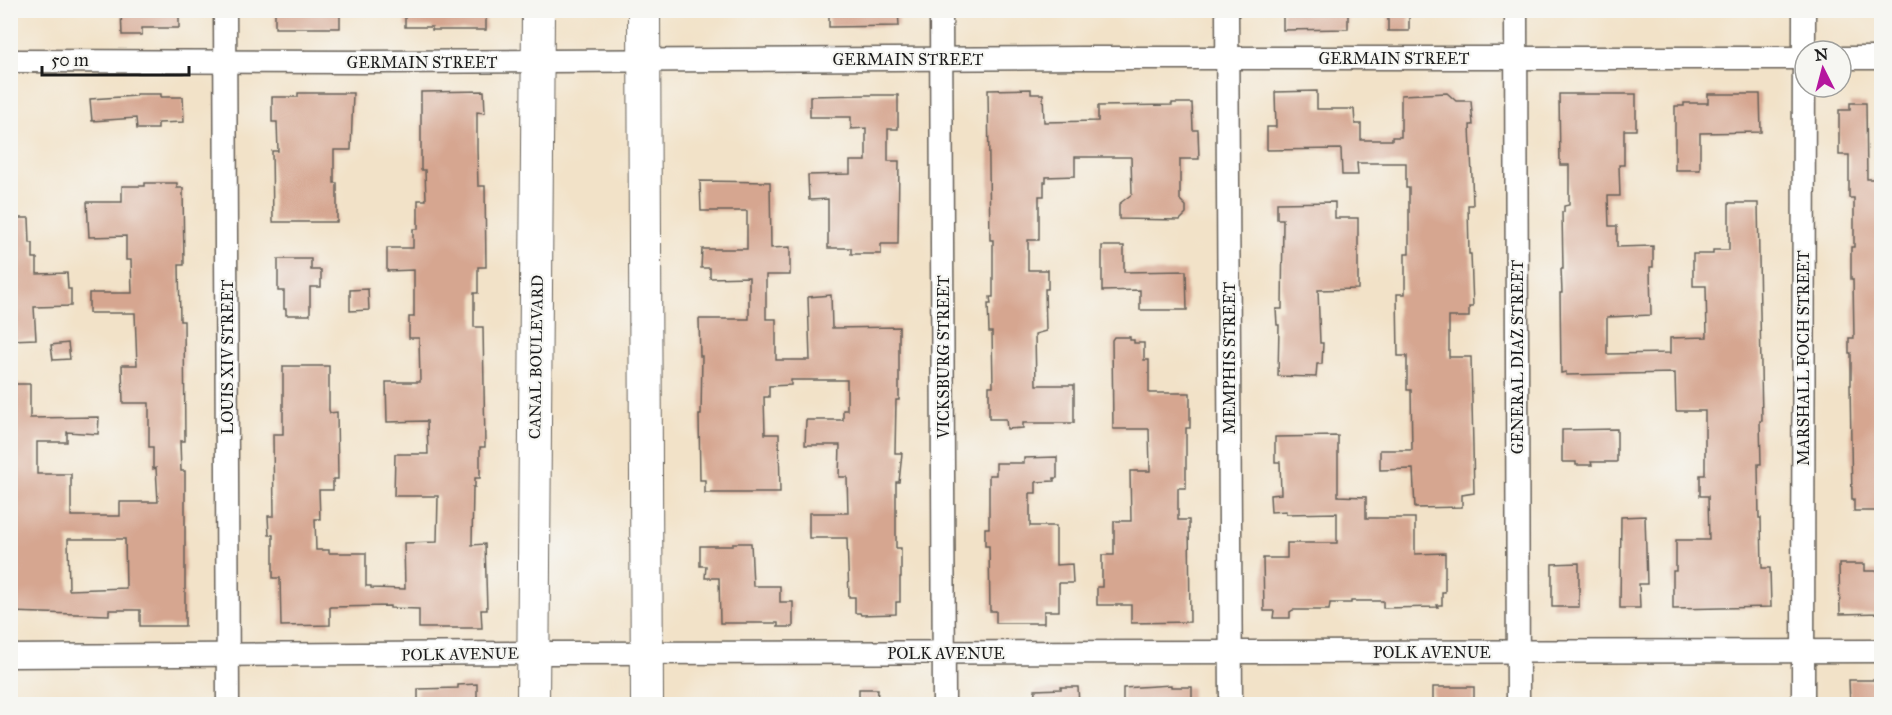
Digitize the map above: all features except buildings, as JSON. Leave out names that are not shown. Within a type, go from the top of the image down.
[{"type":"main road","name":"CANAL BOULEVARD","points":[[533,705],[538,10]]},
{"type":"main road","points":[[644,10],[647,705]]},
{"type":"street","name":"LOUIS XIV STREET","points":[[225,10],[228,705]]},
{"type":"street","name":"VICKSBURG STREET","points":[[941,10],[944,705]]},
{"type":"street","name":"MEMPHIS STREET","points":[[1227,10],[1231,705]]},
{"type":"street","name":"GENERAL DIAZ STREET","points":[[1516,10],[1518,705]]},
{"type":"street","name":"MARSHALL FOCH STREET","points":[[1804,10],[1804,39]]},
{"type":"street","name":"GERMAIN STREET","points":[[10,61],[538,62],[1228,57],[1793,58]]},
{"type":"street","points":[[1853,58],[1881,58]]},
{"type":"street","name":"MARSHALL FOCH STREET","points":[[1803,705],[1804,99]]},
{"type":"street","name":"POLK AVENUE","points":[[10,656],[1881,651]]}]
